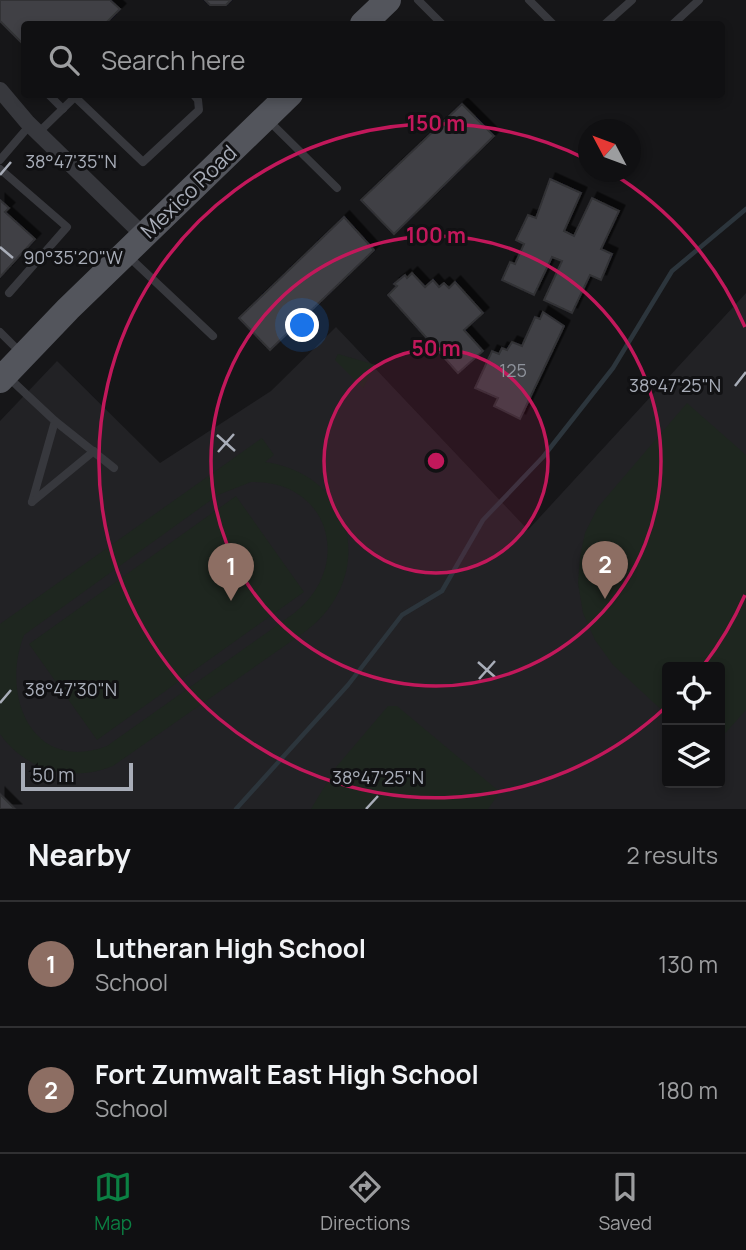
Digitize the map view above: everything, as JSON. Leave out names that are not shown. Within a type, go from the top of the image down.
[{"type":"main road","points":[[366,21],[388,0]]},
{"type":"main road","name":"Mexico Road","points":[[2,377],[134,244],[286,98]]},
{"type":"street","points":[[0,90],[134,244]]},
{"type":"lane","points":[[418,0],[439,21]]},
{"type":"lane","points":[[528,0],[550,21]]},
{"type":"lane","points":[[608,21],[632,0]]},
{"type":"lane","points":[[676,21],[699,0]]},
{"type":"lane","points":[[52,98],[63,109]]},
{"type":"lane","points":[[0,160],[34,129],[75,98]]},
{"type":"lane","points":[[79,98],[143,162],[199,110],[196,98]]},
{"type":"lane","points":[[266,118],[337,188]]},
{"type":"lane","points":[[0,169],[66,227],[9,293]]},
{"type":"lane","points":[[134,244],[213,336]]},
{"type":"lane","points":[[0,332],[23,355]]},
{"type":"lane","points":[[2,377],[114,468]]},
{"type":"lane","points":[[55,421],[32,502],[94,451]]},
{"type":"shaded area","points":[[746,293],[746,809],[0,809],[0,421],[57,361],[160,463],[271,391],[336,327],[528,530]]},
{"type":"shaded area","points":[[338,354],[376,365],[363,388],[335,360]]},
{"type":"shaded area","points":[[687,403],[746,455],[746,710],[725,733],[725,662],[662,662],[662,710],[613,665],[595,640],[583,613],[578,583],[585,533],[598,507]]},
{"type":"shaded area","points":[[262,438],[274,455],[265,462],[296,471],[320,486],[337,507],[346,531],[348,557],[342,584],[328,609],[306,631],[113,766],[97,771],[66,773],[36,765],[11,747],[0,734],[0,624]],"holes":[[[251,482],[278,485],[300,495],[316,511],[325,530],[328,551],[323,574],[312,595],[293,614],[107,746],[81,752],[59,749],[42,740],[29,724],[20,705],[16,682],[24,635],[218,495]]]},
{"type":"shaded area","points":[[236,496],[304,592],[97,740],[29,644]]},
{"type":"shaded area","points":[[388,706],[397,706],[500,792],[488,809],[311,809],[337,766]]},
{"type":"building","points":[[0,0],[110,0],[120,9],[108,21],[21,21],[21,42],[0,21]]},
{"type":"building","points":[[205,0],[231,0],[226,5],[210,5]]},
{"type":"building","points":[[462,104],[494,136],[394,234],[361,200]]},
{"type":"building","points":[[550,179],[581,193],[564,231],[574,236],[592,198],[619,211],[601,249],[612,254],[601,280],[590,275],[572,313],[544,300],[562,261],[552,257],[534,295],[502,280],[510,262],[515,264],[524,244],[516,240],[528,215],[536,218]]},
{"type":"building","points":[[0,200],[9,208],[5,212],[35,239],[0,277]]},
{"type":"building","points":[[344,217],[374,250],[270,350],[239,318]]},
{"type":"building","points":[[412,273],[425,287],[433,280],[439,287],[444,283],[449,288],[455,282],[483,313],[464,330],[483,351],[458,373],[388,295],[397,286],[394,284]]},
{"type":"building","points":[[543,312],[564,326],[520,419],[494,406],[498,398],[475,388],[492,351],[499,354],[502,348],[507,350],[512,342],[522,346],[535,317],[540,319]]},
{"type":"building","points":[[0,794],[15,809],[0,809]]},
{"type":"waterway","points":[[236,809],[348,685],[402,615],[442,591],[483,520],[543,457],[613,368],[672,271],[746,209]]},
{"type":"place","name":"Fort Zumwalt East High School","points":[[605,599]]},
{"type":"place","name":"Lutheran High School","points":[[231,601]]}]
